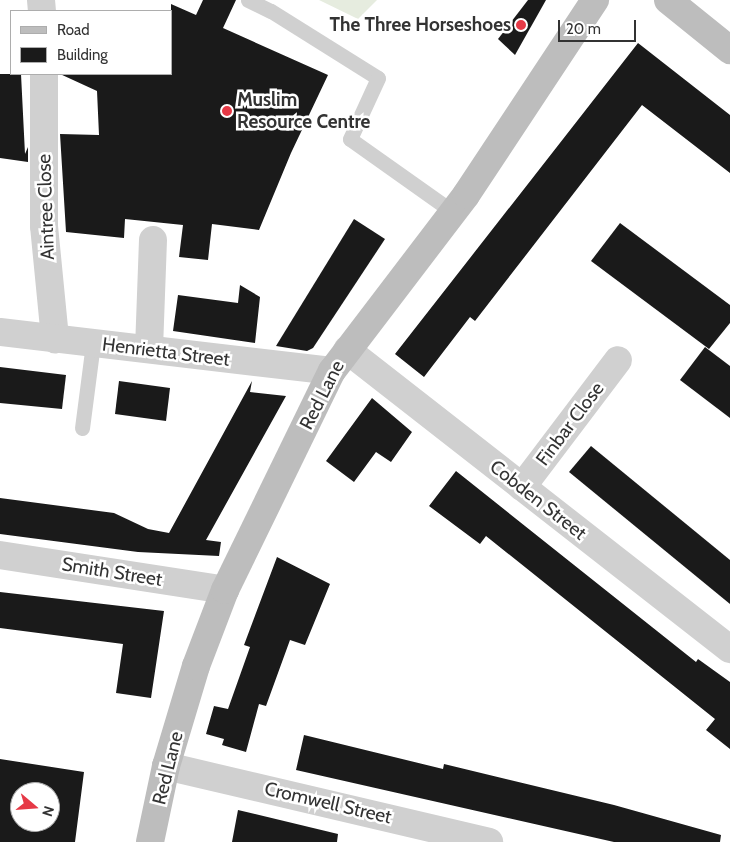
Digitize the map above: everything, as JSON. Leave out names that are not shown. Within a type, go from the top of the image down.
[{"type":"street","name":"Red Lane","points":[[150,842],[166,766],[196,666],[225,590],[339,360],[453,212],[595,0]]},
{"type":"street","points":[[668,0],[730,50]]},
{"type":"street","name":"Aintree Close","points":[[44,75],[44,226],[55,339]]},
{"type":"street","points":[[149,349],[153,240]]},
{"type":"street","name":"Henrietta Street","points":[[0,332],[149,349],[339,360]]},
{"type":"street","name":"Cobden Street","points":[[339,360],[522,487],[730,649]]},
{"type":"street","name":"Finbar Close","points":[[522,487],[618,360]]},
{"type":"street","name":"Smith Street","points":[[0,555],[225,590]]},
{"type":"street","name":"Cromwell Street","points":[[166,766],[489,842]]},
{"type":"lane","points":[[248,0],[271,11],[378,78],[350,139],[453,212]]},
{"type":"lane","points":[[82,428],[93,343]]},
{"type":"shaded area","points":[[319,0],[377,0],[358,19]]},
{"type":"building","points":[[203,0],[236,0],[223,28],[328,75],[291,153],[259,230],[212,224],[208,260],[179,257],[183,225],[125,219],[124,238],[66,232],[60,134],[99,135],[97,91],[62,75],[172,75],[171,4],[196,15]]},
{"type":"building","name":"The Three Horseshoes","points":[[528,0],[546,0],[515,55],[498,39]]},
{"type":"building","points":[[638,43],[730,115],[730,173],[642,105],[475,321],[470,317],[424,377],[395,354]]},
{"type":"building","points":[[0,74],[21,75],[25,154],[28,147],[28,162],[0,158]]},
{"type":"building","points":[[354,219],[385,239],[313,348],[307,351],[276,346]]},
{"type":"building","points":[[620,223],[730,305],[730,323],[709,349],[591,261]]},
{"type":"building","points":[[240,285],[260,297],[255,343],[173,331],[178,295],[238,303]]},
{"type":"building","points":[[705,347],[730,366],[730,418],[680,380]]},
{"type":"building","points":[[0,367],[66,375],[62,409],[0,403]]},
{"type":"building","points":[[119,381],[170,388],[166,421],[115,414]]},
{"type":"building","points":[[252,381],[250,392],[286,396],[206,540],[221,542],[219,556],[138,552],[0,534],[0,498],[114,513],[148,529],[169,533]]},
{"type":"building","points":[[372,398],[412,432],[391,462],[376,452],[354,482],[326,461]]},
{"type":"building","points":[[591,446],[730,560],[730,604],[569,472]]},
{"type":"building","points":[[456,471],[696,662],[698,659],[730,682],[730,749],[706,730],[715,719],[486,536],[480,544],[429,506]]},
{"type":"building","points":[[277,557],[330,584],[305,645],[290,640],[266,706],[259,704],[246,752],[222,745],[224,739],[206,734],[214,706],[228,709],[250,647],[244,645]]},
{"type":"building","points":[[0,592],[164,611],[151,698],[116,693],[123,644],[0,628]]},
{"type":"building","points":[[304,735],[443,769],[444,764],[614,805],[721,835],[720,842],[614,842],[296,770]]},
{"type":"building","points":[[0,759],[84,772],[75,842],[0,842]]},
{"type":"building","points":[[238,810],[338,834],[337,842],[232,842]]},
{"type":"place","name":"The Three Horseshoes","points":[[521,25]]},
{"type":"place","name":"Muslim Resource Centre","points":[[227,111]]}]
